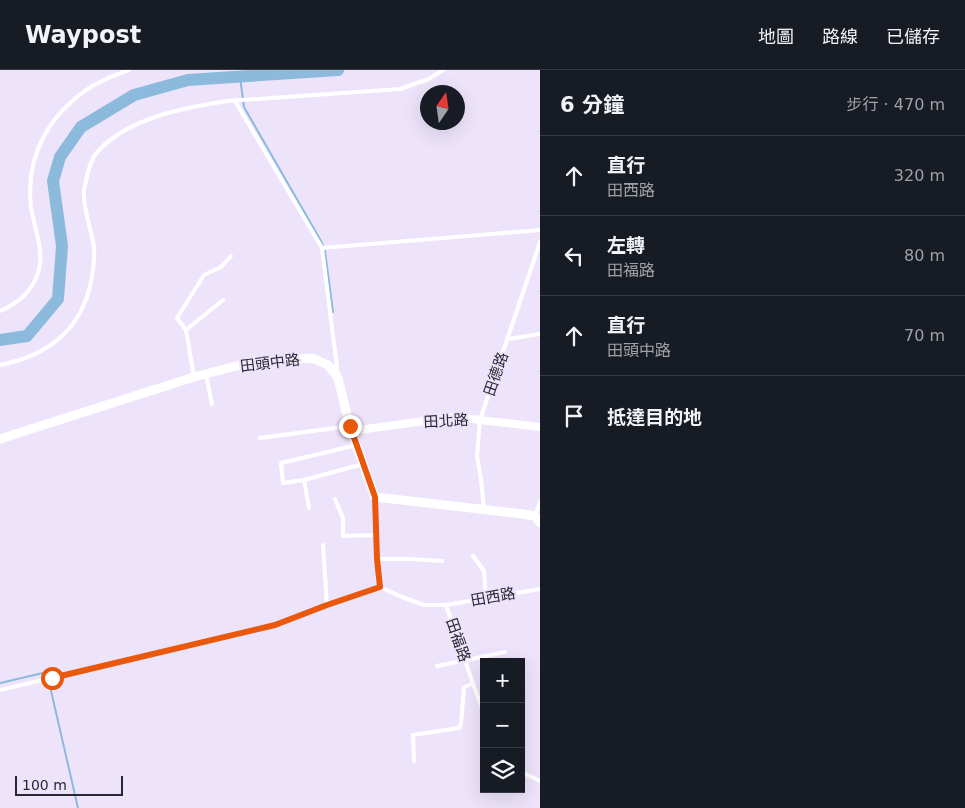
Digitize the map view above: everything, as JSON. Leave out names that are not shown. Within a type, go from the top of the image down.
[{"type":"street","name":"田頭中路","points":[[0,438],[194,377],[236,366],[312,358],[328,365],[338,378]]},
{"type":"street","points":[[338,378],[351,428],[375,497],[523,514],[538,519]]},
{"type":"street","name":"田北路","points":[[351,428],[454,417],[540,427]]},
{"type":"lane","points":[[0,311],[20,301],[30,290],[40,264],[30,192],[36,154],[43,135],[66,106],[76,98],[109,77],[129,70]]},
{"type":"lane","points":[[0,366],[18,362],[52,346],[66,332],[85,304],[93,274],[94,250],[84,195],[87,176],[91,162],[98,151],[115,136],[150,119],[191,107],[236,101],[400,89],[429,79],[444,70]]},
{"type":"lane","points":[[236,101],[322,248],[338,378]]},
{"type":"lane","points":[[322,248],[540,230]]},
{"type":"lane","name":"田德路","points":[[484,509],[477,456],[480,420],[540,242]]},
{"type":"lane","points":[[194,377],[186,330],[177,318],[204,275],[221,267],[231,256]]},
{"type":"lane","points":[[186,330],[223,300]]},
{"type":"lane","points":[[508,339],[540,334]]},
{"type":"lane","points":[[206,375],[212,404]]},
{"type":"lane","points":[[260,438],[351,428]]},
{"type":"lane","points":[[357,445],[281,463],[283,483],[304,480],[364,464]]},
{"type":"lane","points":[[304,480],[309,508]]},
{"type":"lane","points":[[0,690],[275,625],[380,587],[375,497]]},
{"type":"lane","points":[[335,499],[343,518],[344,536],[376,536]]},
{"type":"lane","points":[[538,519],[540,502]]},
{"type":"lane","points":[[323,545],[327,605]]},
{"type":"lane","points":[[473,556],[484,571],[486,598]]},
{"type":"lane","points":[[377,559],[442,561]]},
{"type":"lane","name":"田福路","points":[[380,587],[424,605],[446,605],[480,703]]},
{"type":"lane","name":"田西路","points":[[446,605],[540,589]]},
{"type":"lane","points":[[437,666],[505,652]]},
{"type":"lane","points":[[414,761],[412,735],[459,728],[464,687],[472,684]]},
{"type":"lane","points":[[525,774],[540,780]]},
{"type":"waterway","points":[[0,340],[27,336],[58,299],[62,246],[53,181],[60,157],[81,127],[134,95],[188,80],[338,70]]},
{"type":"waterway","points":[[240,77],[244,107],[325,251],[333,312]]},
{"type":"waterway","points":[[0,683],[43,673],[49,682],[78,808]]},
{"type":"route","points":[[52,678],[275,625],[380,587],[375,497],[350,426]]}]
